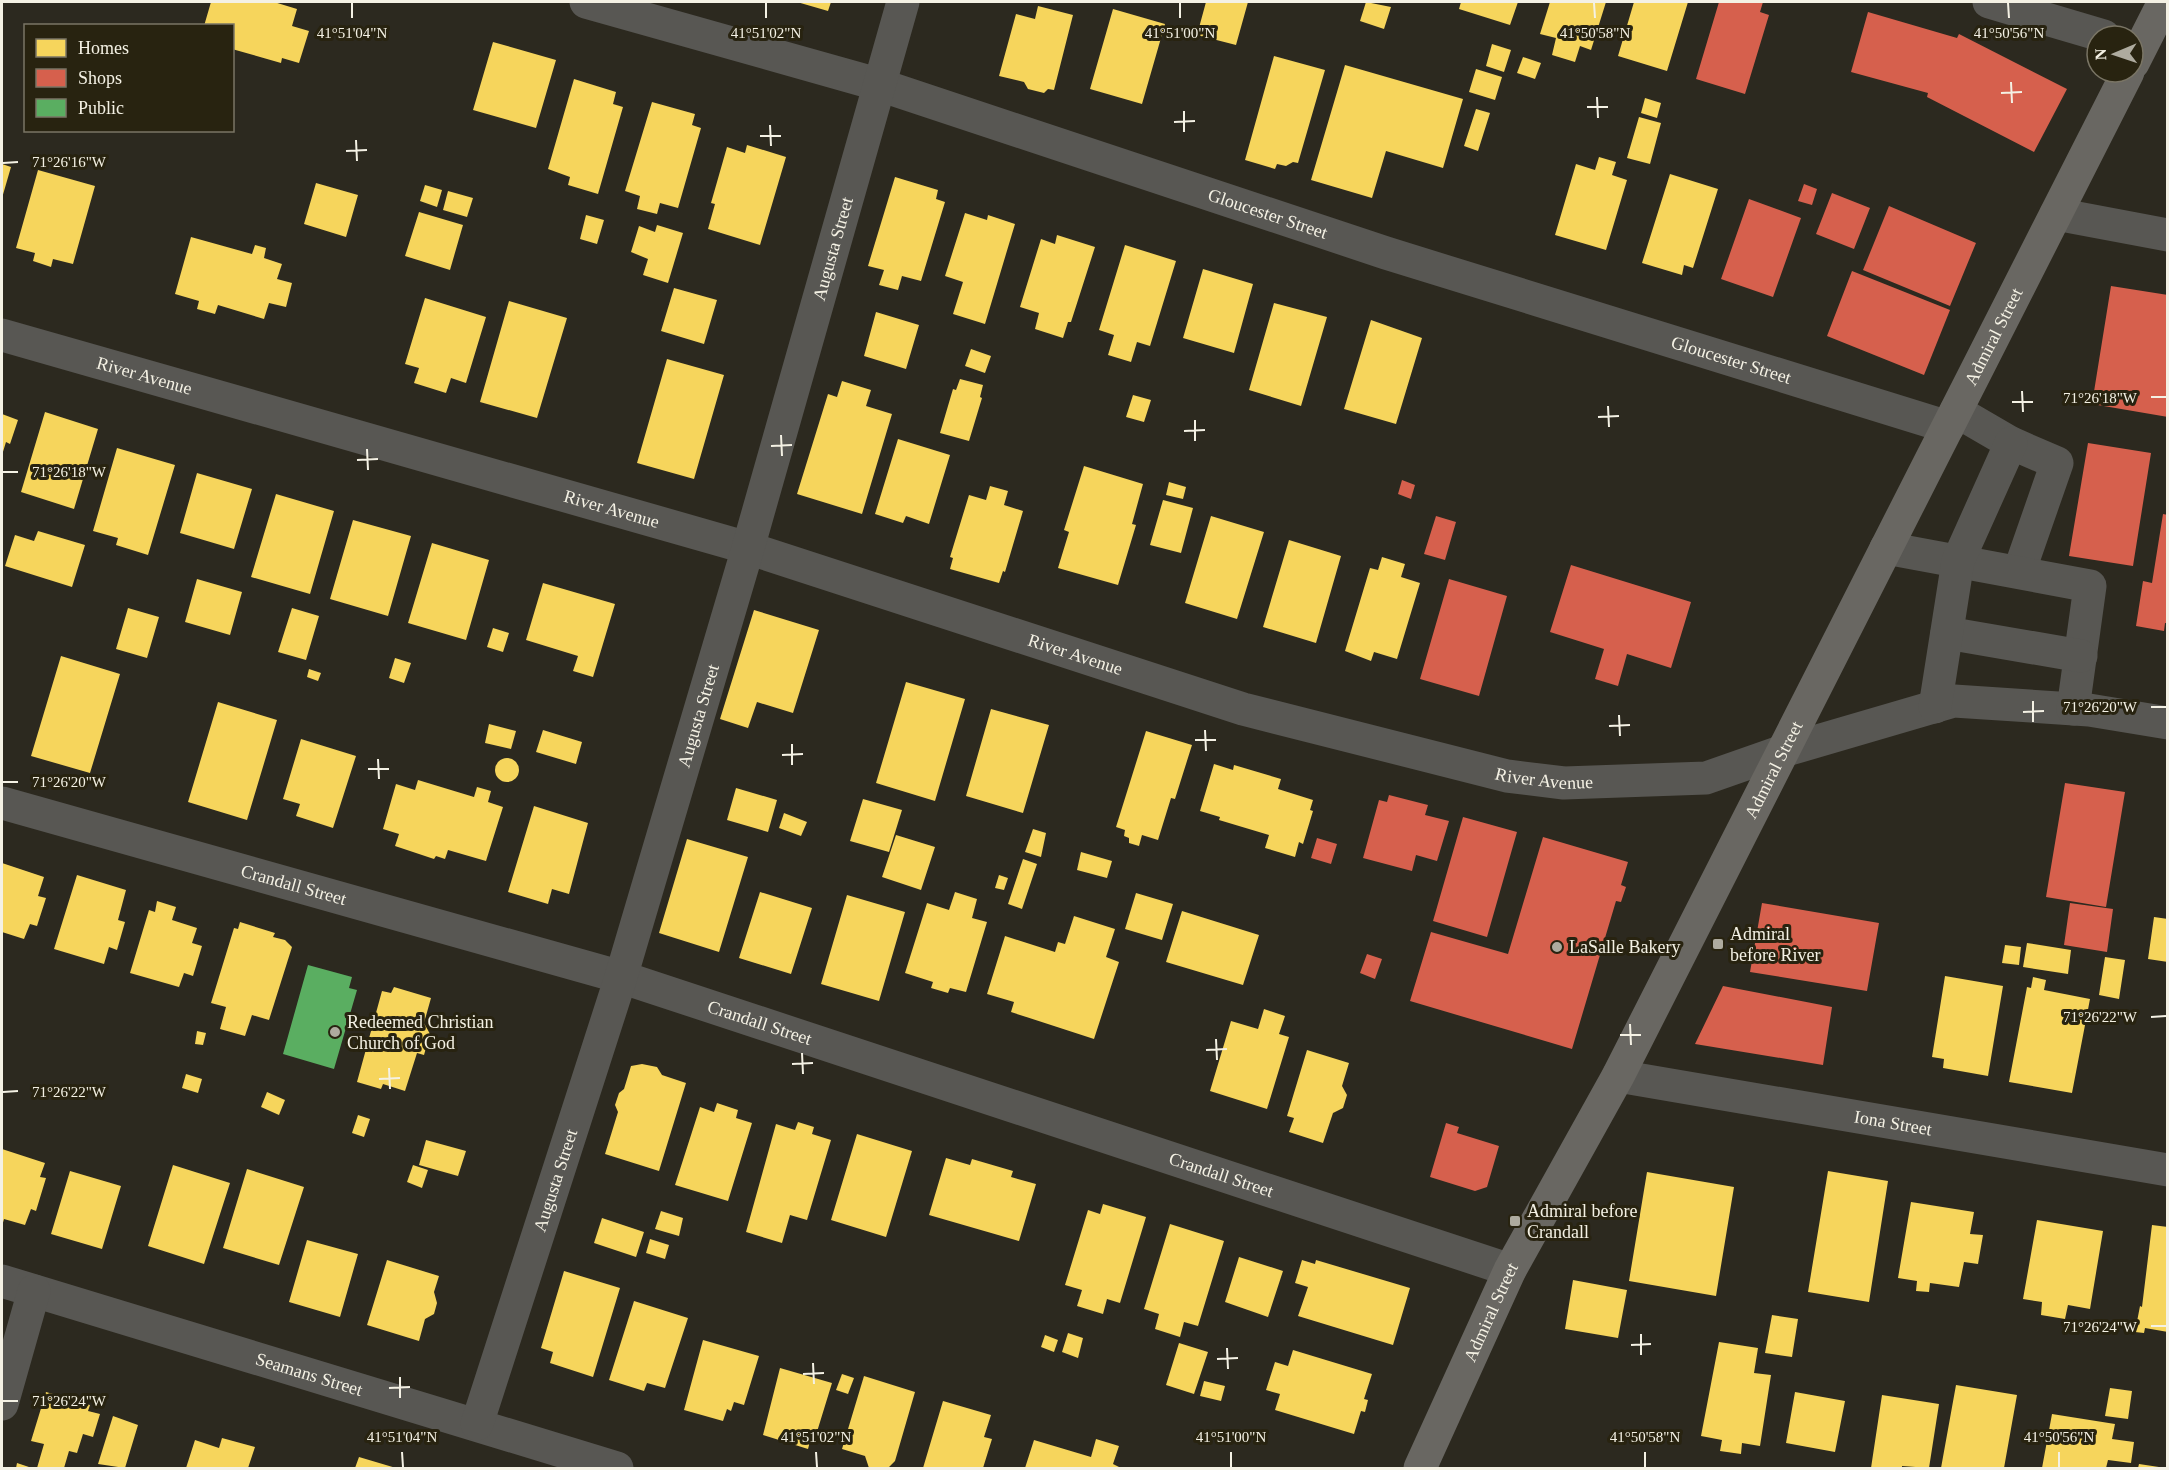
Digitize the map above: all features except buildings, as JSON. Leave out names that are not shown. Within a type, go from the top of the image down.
[{"type":"main road","name":"Admiral Street","points":[[2145,37],[2164,2]]},
{"type":"main road","name":"Admiral Street","points":[[1427,1468],[1510,1270],[1618,1076],[2121,84]]},
{"type":"street","name":"Gloucester Street","points":[[586,2],[877,84],[1386,253],[1952,419],[2057,464],[2019,572]]},
{"type":"street","name":"Augusta Street","points":[[477,1424],[621,977],[748,548],[877,84],[903,2]]},
{"type":"street","points":[[1989,2],[2085,30]]},
{"type":"street","points":[[2056,214],[2168,235]]},
{"type":"street","name":"River Avenue","points":[[2,335],[748,548],[1243,709],[1507,776],[1564,783],[1706,778],[1783,751],[1954,701],[2073,709],[2168,723]]},
{"type":"street","points":[[1935,707],[1958,561],[2011,443]]},
{"type":"street","points":[[1886,548],[2091,585],[2073,709]]},
{"type":"street","points":[[1947,633],[2081,656]]},
{"type":"street","name":"Crandall Street","points":[[2,803],[621,977],[1510,1270]]},
{"type":"street","name":"Iona Street","points":[[1618,1076],[2168,1170]]},
{"type":"street","name":"Seamans Street","points":[[2,1281],[617,1468]]},
{"type":"street","points":[[2,1404],[34,1291]]},
{"type":"place","name":"Admiral before River","points":[[1718,944]]},
{"type":"place","name":"LaSalle Bakery","points":[[1557,947]]},
{"type":"place","name":"Redeemed Christian Church of God","points":[[335,1032]]},
{"type":"place","name":"Admiral before Crandall","points":[[1515,1221]]}]
